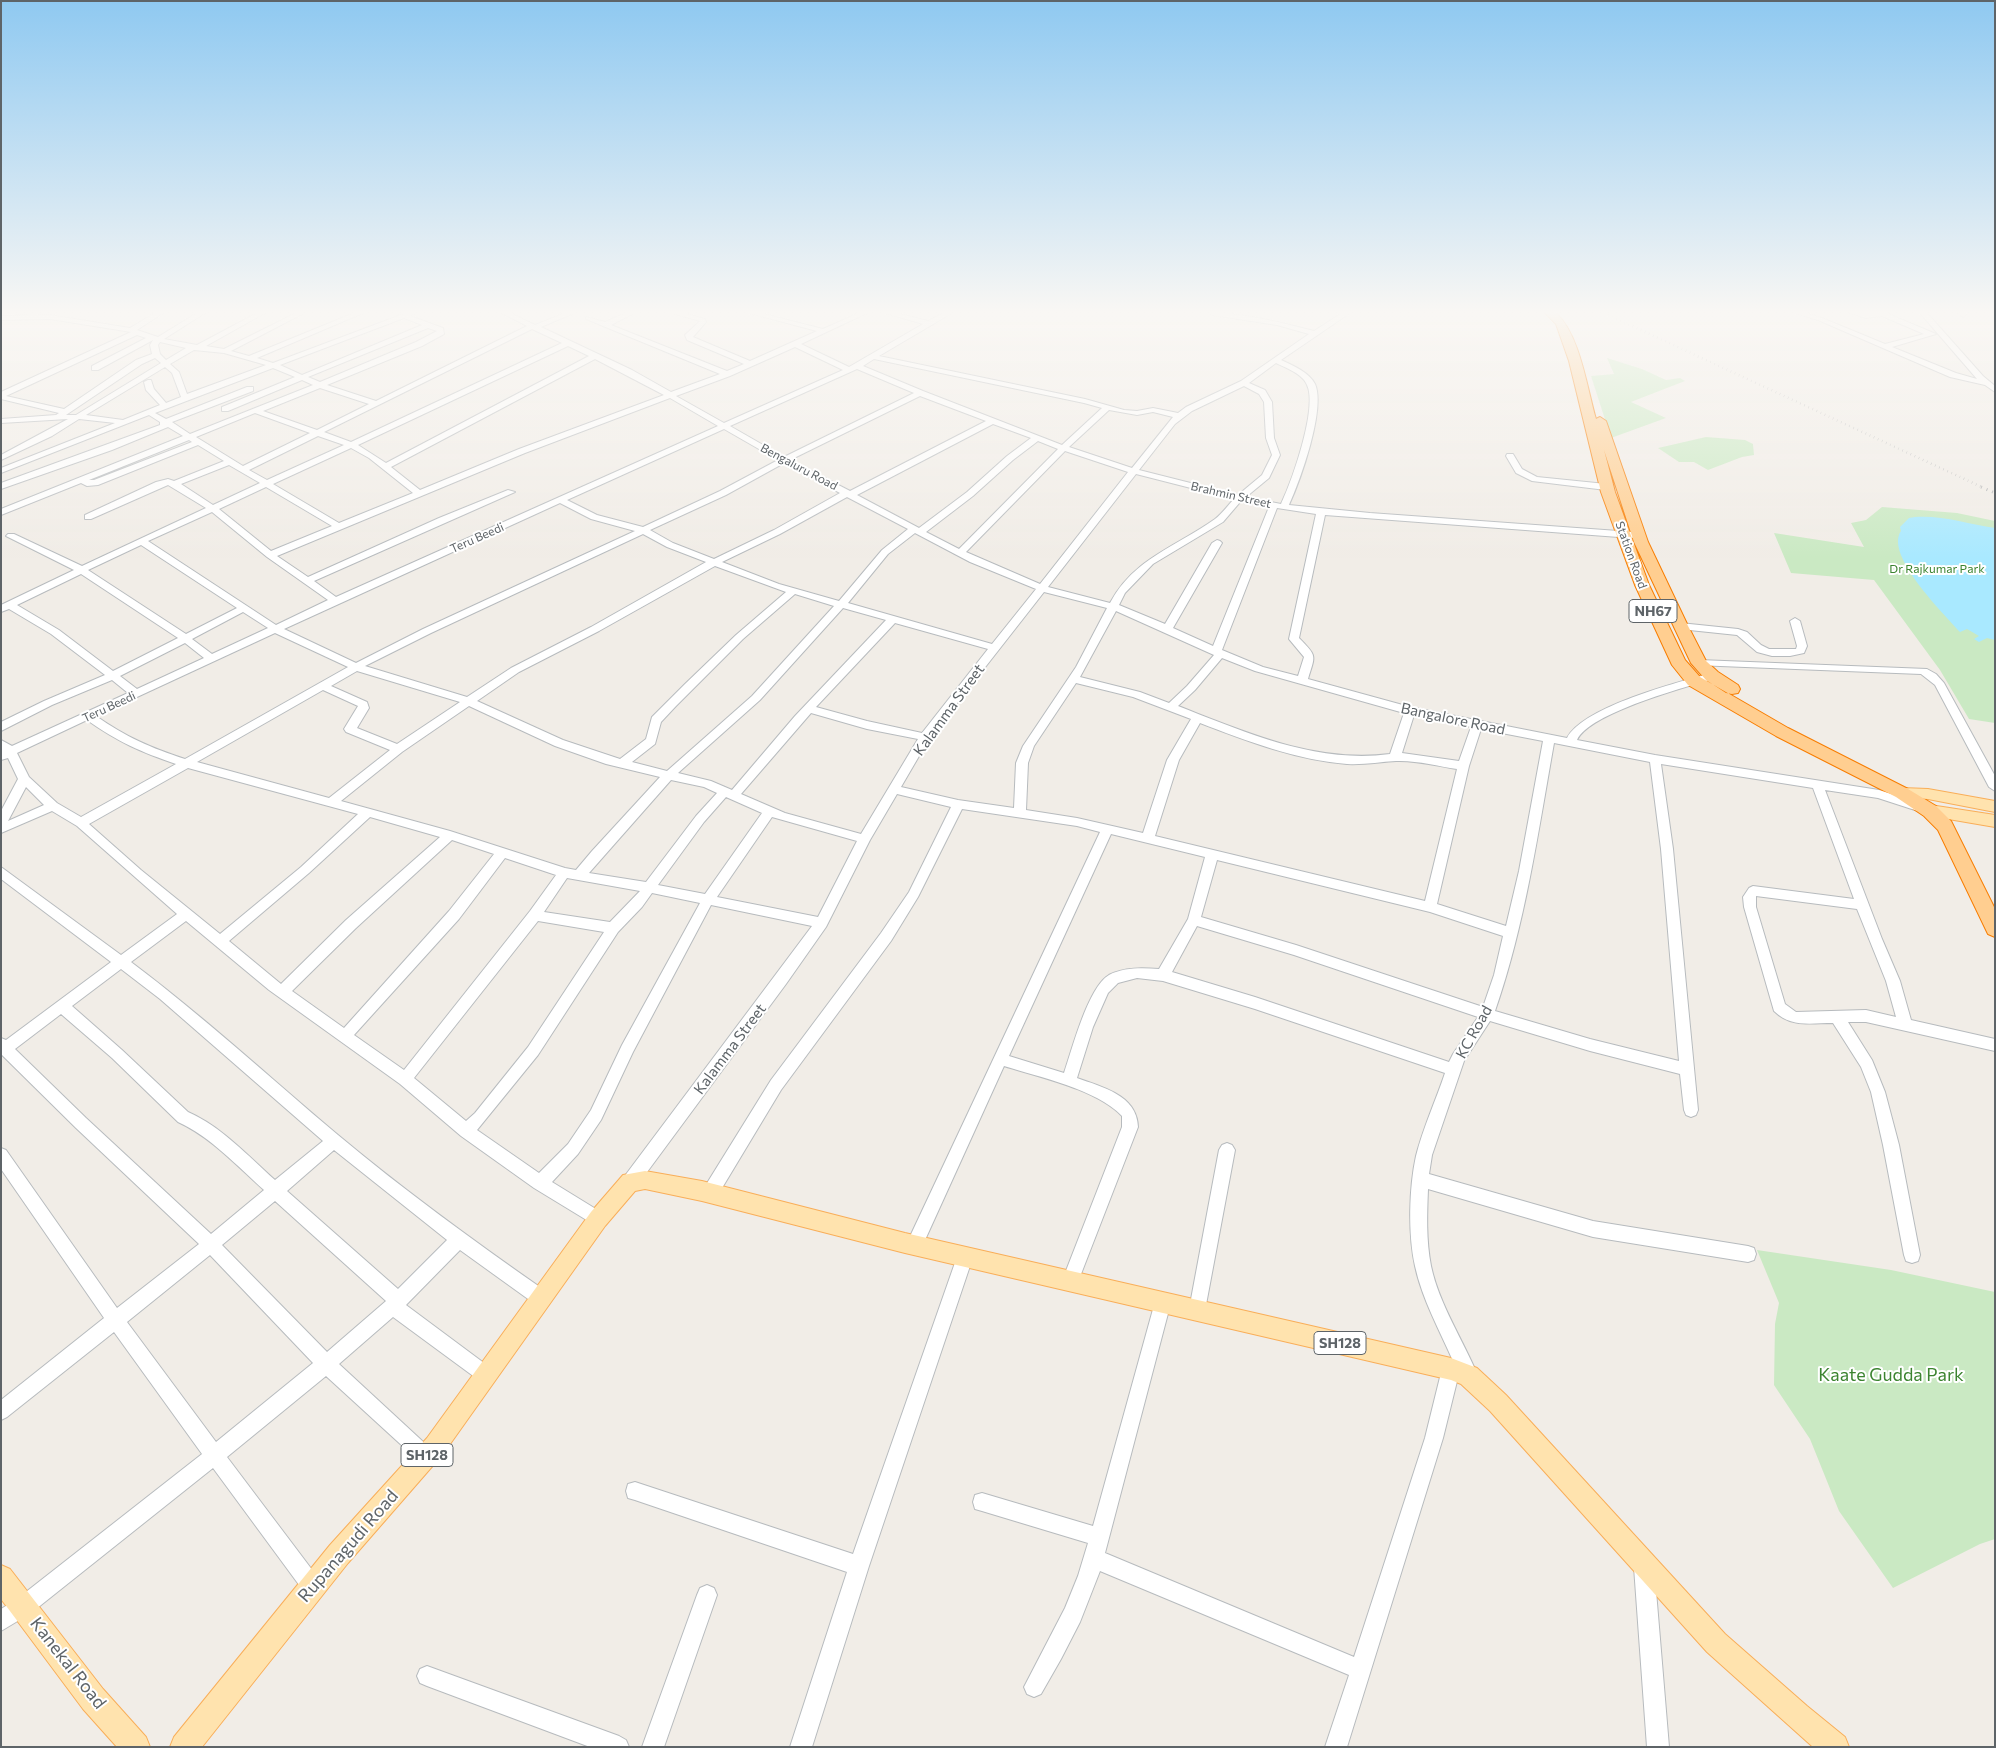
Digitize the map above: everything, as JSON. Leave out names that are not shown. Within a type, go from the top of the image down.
[{"type":"highway","name":"Station Road","points":[[1583,395],[1606,487],[1632,535],[1642,585],[1667,643],[1678,662],[1694,681],[1782,732],[1902,793]]},
{"type":"highway","name":"Station Road","points":[[1593,395],[1609,450]]},
{"type":"highway","name":"NH67","points":[[1609,450],[1632,535],[1699,663],[1712,676],[1752,702],[1950,814],[1961,831],[1995,904]]},
{"type":"highway","name":"NH67","points":[[1902,793],[1929,802],[1944,826],[1995,929]]},
{"type":"main road","points":[[1929,802],[1995,807]]},
{"type":"main road","points":[[1950,814],[1995,821]]},
{"type":"main road","name":"SH128","points":[[630,1182],[645,1180],[706,1192],[914,1245],[1460,1372]]},
{"type":"main road","name":"Rupanagudi Road","points":[[184,1747],[312,1586],[426,1456],[598,1219],[630,1182]]},
{"type":"main road","points":[[1460,1372],[1498,1403],[1716,1643],[1797,1716],[1835,1747]]},
{"type":"main road","name":"Kanekal Road","points":[[1,1578],[93,1699],[136,1747]]},
{"type":"street","points":[[1,421],[62,414],[91,395]]},
{"type":"street","points":[[3,456],[49,434],[113,395]]},
{"type":"street","points":[[99,403],[113,400],[124,395]]},
{"type":"street","points":[[154,395],[165,406]]},
{"type":"street","points":[[1,471],[194,395]]},
{"type":"street","points":[[1,486],[101,451],[236,395]]},
{"type":"street","points":[[225,409],[259,395]]},
{"type":"street","points":[[1,512],[295,395]]},
{"type":"street","points":[[349,395],[375,403]]},
{"type":"street","points":[[244,469],[392,395]]},
{"type":"street","points":[[6,607],[141,541],[459,395]]},
{"type":"street","points":[[384,467],[522,395]]},
{"type":"street","name":"Bengaluru Road","points":[[667,395],[784,460],[960,553],[1043,589]]},
{"type":"street","points":[[270,555],[522,451],[674,395]]},
{"type":"street","name":"Teru Beedi","points":[[4,750],[89,716],[334,601],[794,395]]},
{"type":"street","points":[[80,823],[356,666],[723,492],[917,395]]},
{"type":"street","name":"Brahmin Street","points":[[924,395],[1063,448],[1134,471],[1279,507],[1321,512],[1632,535]]},
{"type":"street","points":[[1050,395],[1130,413],[1153,410],[1179,416]]},
{"type":"street","name":"Kalamma Street","points":[[630,1182],[781,980],[821,923],[864,840],[925,737],[1179,416],[1221,395]]},
{"type":"street","points":[[1020,813],[1022,763],[1029,746],[1073,680],[1121,592],[1140,570],[1150,562],[1220,520],[1238,498],[1266,476],[1276,455],[1270,438],[1270,417],[1264,395]]},
{"type":"street","points":[[1171,707],[1191,688],[1219,652],[1279,507],[1296,478],[1311,421],[1314,395]]},
{"type":"street","points":[[1,396],[62,414],[101,417],[123,422]]},
{"type":"street","points":[[960,553],[1063,448],[1108,407]]},
{"type":"street","points":[[256,410],[352,445],[372,456],[419,493]]},
{"type":"street","points":[[149,412],[165,424],[199,442],[339,527]]},
{"type":"street","points":[[332,802],[398,749],[515,670],[594,629],[714,562],[992,420]]},
{"type":"street","points":[[579,876],[596,854],[668,776],[756,698],[855,589],[884,552],[970,494],[1010,458],[1038,437]]},
{"type":"street","points":[[81,479],[95,484],[199,442]]},
{"type":"street","points":[[3,456],[28,460]]},
{"type":"street","points":[[1510,456],[1519,471],[1535,479],[1606,487]]},
{"type":"street","points":[[174,484],[231,461]]},
{"type":"street","points":[[88,517],[159,484],[168,482],[174,484],[214,509],[270,555],[298,576],[309,580],[334,601]]},
{"type":"street","points":[[309,580],[442,520],[511,492]]},
{"type":"street","points":[[559,499],[576,510],[642,530],[670,545],[793,591],[995,648]]},
{"type":"street","points":[[1302,680],[1309,657],[1308,652],[1294,639],[1294,632],[1303,599],[1321,512]]},
{"type":"street","points":[[11,536],[82,570],[124,600],[185,638],[210,658]]},
{"type":"street","points":[[141,541],[276,629],[356,666],[468,701],[559,743],[622,764],[707,784],[799,822],[864,840]]},
{"type":"street","points":[[1168,629],[1217,543]]},
{"type":"street","name":"Bangalore Road","points":[[1043,589],[1114,607],[1259,669],[1410,711],[1655,759],[1929,802]]},
{"type":"street","points":[[622,764],[651,741],[654,736],[653,726],[656,720],[702,673],[759,618],[793,591]]},
{"type":"street","points":[[6,607],[55,632],[137,694]]},
{"type":"street","points":[[1,727],[114,675],[244,608]]},
{"type":"street","points":[[466,1131],[480,1118],[533,1051],[613,928],[650,888],[700,819],[729,793],[892,620]]},
{"type":"street","points":[[1680,626],[1738,632],[1746,635],[1761,650],[1795,653],[1800,651],[1802,646],[1795,621]]},
{"type":"street","points":[[1699,663],[1923,671],[1932,676],[1938,683],[1995,787]]},
{"type":"street","points":[[1570,743],[1578,730],[1588,722],[1617,709],[1712,676]]},
{"type":"street","points":[[1073,680],[1136,694],[1275,746],[1308,754],[1345,760],[1368,761],[1395,756],[1409,757],[1464,766]]},
{"type":"street","points":[[322,686],[363,704],[364,708],[350,729],[398,749]]},
{"type":"street","points":[[809,709],[867,725],[925,737]]},
{"type":"street","points":[[1395,756],[1410,711]]},
{"type":"street","points":[[89,716],[117,736],[146,750],[257,784],[332,802],[450,835],[564,873],[650,888],[821,923]]},
{"type":"street","points":[[1148,838],[1164,779],[1187,731],[1198,717]]},
{"type":"street","points":[[1430,907],[1464,766],[1477,725]]},
{"type":"street","name":"KC Road","points":[[1460,1372],[1423,1267],[1419,1240],[1420,1179],[1424,1155],[1458,1058],[1487,1015],[1501,975],[1527,862],[1549,739]]},
{"type":"street","points":[[4,750],[24,779],[53,806],[80,823],[186,914],[282,992],[405,1079],[466,1131],[540,1183],[598,1219]]},
{"type":"street","points":[[1655,759],[1667,849],[1691,1110]]},
{"type":"street","points":[[1,823],[24,779]]},
{"type":"street","points":[[1817,784],[1893,981],[1906,1026]]},
{"type":"street","points":[[895,790],[958,804],[1077,822],[1148,838],[1430,907],[1510,933]]},
{"type":"street","name":"Bangalore Road","points":[[1879,794],[1902,793]]},
{"type":"street","points":[[706,1192],[776,1085],[886,937],[909,901],[958,804]]},
{"type":"street","points":[[1,829],[53,806]]},
{"type":"street","points":[[540,1183],[573,1149],[596,1115],[627,1048],[708,900],[770,811]]},
{"type":"street","points":[[220,941],[305,870],[368,812]]},
{"type":"street","points":[[914,1245],[1107,829]]},
{"type":"street","points":[[282,992],[350,924],[428,852],[450,835]]},
{"type":"street","points":[[345,1036],[454,915],[503,852]]},
{"type":"street","points":[[1163,975],[1194,920],[1212,854]]},
{"type":"street","points":[[1,872],[165,995],[334,1141],[541,1298]]},
{"type":"street","points":[[405,1079],[535,915],[564,873]]},
{"type":"street","points":[[1863,905],[1767,891],[1753,891],[1749,897],[1750,908],[1779,1007],[1786,1014],[1795,1018],[1866,1016],[1995,1044]]},
{"type":"street","points":[[186,914],[62,1006],[3,1046],[81,1123],[188,1221],[326,1364],[426,1456]]},
{"type":"street","points":[[535,915],[613,928]]},
{"type":"street","points":[[1194,920],[1308,954],[1524,1027],[1635,1058],[1686,1069]]},
{"type":"street","points":[[1069,1081],[1089,1021],[1103,989],[1114,979],[1137,973],[1163,975],[1255,1003],[1454,1070]]},
{"type":"street","points":[[62,1006],[117,1054],[183,1117],[194,1122],[220,1140],[396,1304],[486,1375]]},
{"type":"street","points":[[1836,1016],[1867,1064],[1878,1092],[1892,1145],[1912,1255]]},
{"type":"street","points":[[1000,1059],[1069,1081],[1119,1103],[1128,1112],[1130,1127],[1070,1281]]},
{"type":"street","points":[[1,1411],[210,1245],[334,1141]]},
{"type":"street","points":[[1197,1310],[1228,1150]]},
{"type":"street","points":[[1,1155],[59,1242],[214,1456],[312,1586]]},
{"type":"street","points":[[1420,1179],[1593,1229],[1748,1254]]},
{"type":"street","points":[[1,1621],[24,1606],[214,1456],[326,1364],[396,1304],[460,1238]]},
{"type":"street","points":[[801,1747],[859,1566],[965,1257]]},
{"type":"street","points":[[1034,1687],[1058,1646],[1094,1559],[1163,1302]]},
{"type":"street","points":[[1336,1747],[1434,1438],[1460,1372]]},
{"type":"street","points":[[635,1491],[859,1566]]},
{"type":"street","points":[[982,1502],[1099,1537]]},
{"type":"street","points":[[1094,1559],[1360,1670]]},
{"type":"street","points":[[1644,1562],[1658,1747]]},
{"type":"street","points":[[653,1747],[707,1594]]},
{"type":"street","points":[[427,1676],[619,1747]]},
{"type":"green space","points":[[1597,395],[1650,395],[1631,402],[1666,418],[1611,438]]},
{"type":"green space","points":[[1706,437],[1745,440],[1753,444],[1754,455],[1742,457],[1708,470],[1694,462],[1679,462],[1658,448]]},
{"type":"green space","name":"Dr Rajkumar Park","points":[[1882,507],[1957,513],[1995,521],[1995,723],[1969,719],[1940,670],[1874,580],[1791,573],[1774,533],[1864,547],[1851,523],[1866,520]]},
{"type":"green space","name":"Kaate Gudda Park","points":[[1757,1250],[1891,1270],[1995,1292],[1995,1539],[1980,1544],[1893,1588],[1839,1511],[1810,1439],[1774,1385],[1775,1324],[1779,1303]]},
{"type":"water","points":[[1909,518],[1945,519],[1995,528],[1995,640],[1987,638],[1979,642],[1974,639],[1979,636],[1967,629],[1960,632],[1918,584],[1908,569],[1901,554],[1898,541],[1901,531],[1900,527]]},
{"type":"railway","points":[[1781,395],[1984,488]]},
{"type":"railway","points":[[1981,487],[1995,493]]}]
